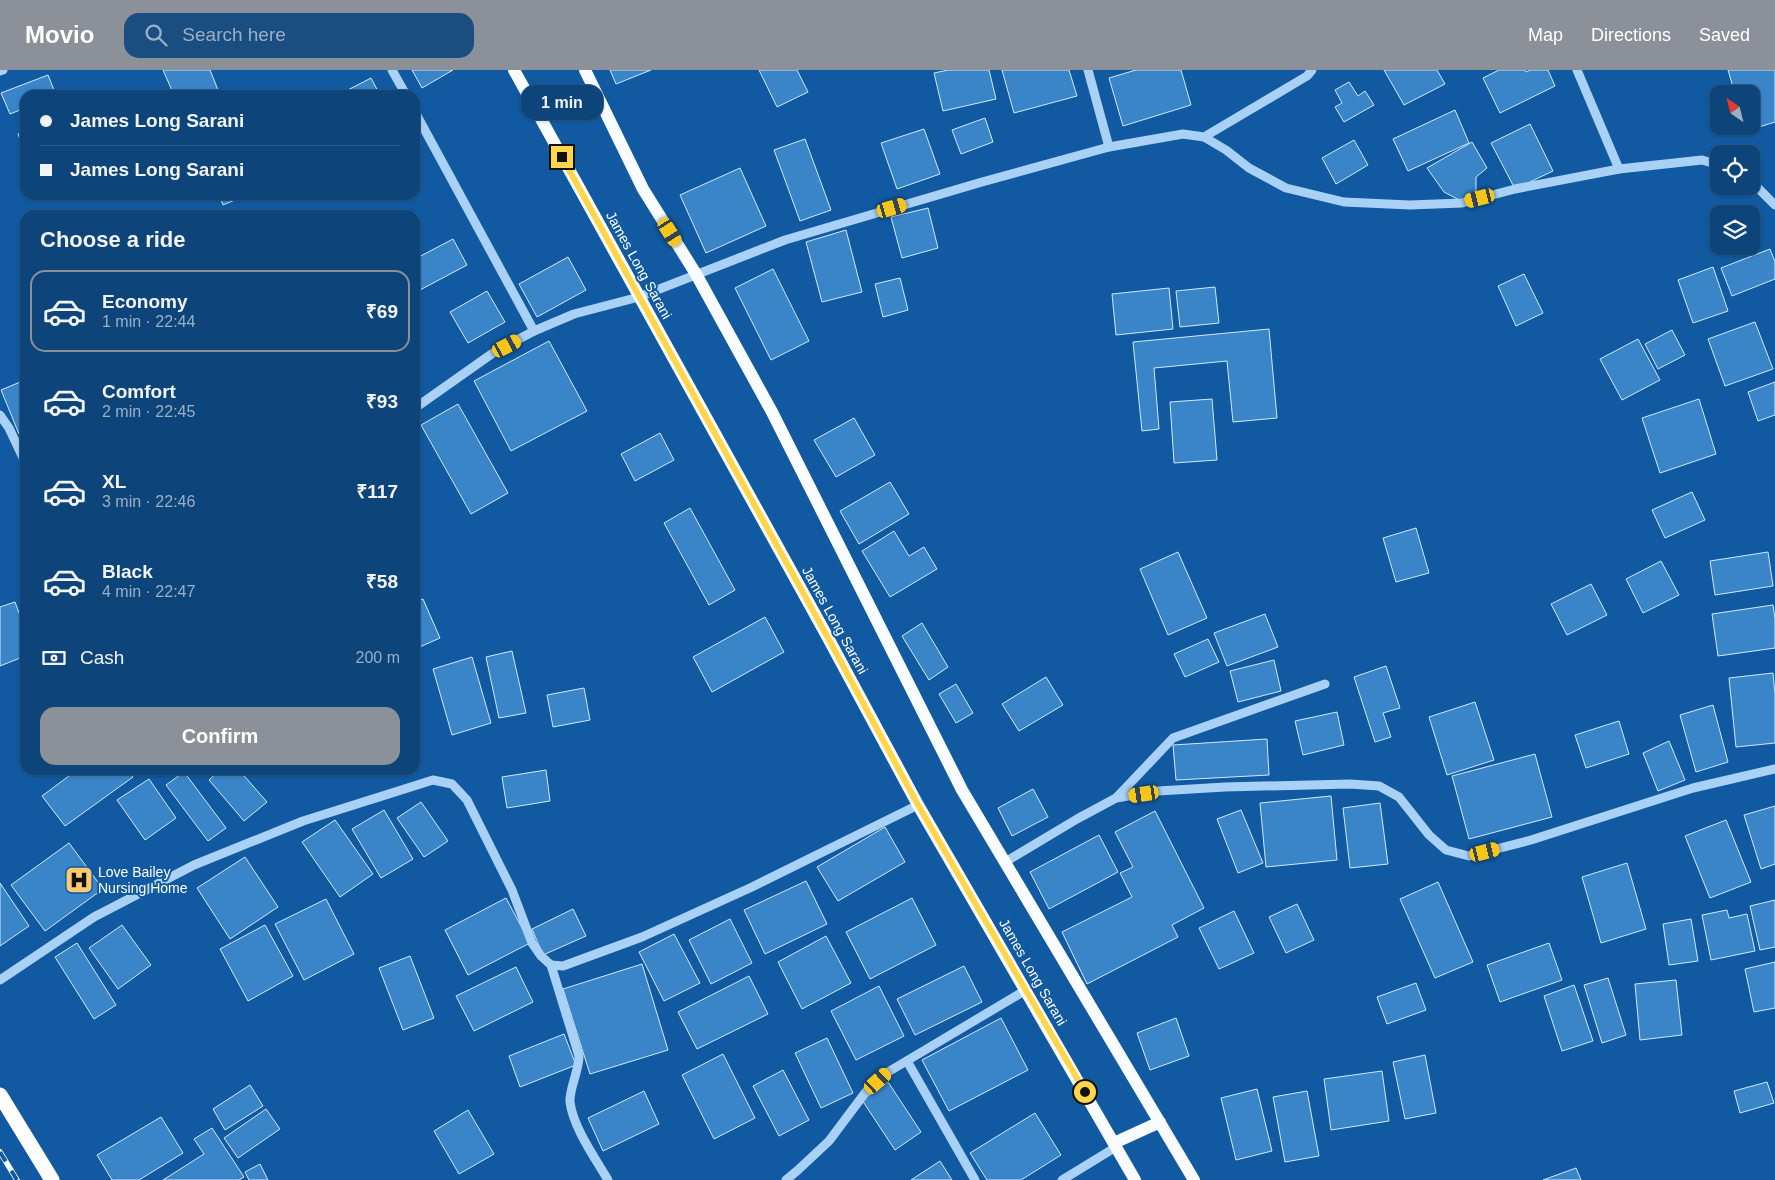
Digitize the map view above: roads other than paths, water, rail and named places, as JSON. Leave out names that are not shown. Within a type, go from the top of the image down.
[{"type":"highway","points":[[0,1096],[52,1180]]},
{"type":"main road","name":"James Long Sarani","points":[[514,70],[827,636],[918,805],[1136,1180]]},
{"type":"main road","points":[[585,70],[643,189],[696,274],[772,412],[962,790],[1194,1180]]},
{"type":"main road","points":[[1115,1145],[1160,1122]]},
{"type":"street","points":[[392,70],[403,90]]},
{"type":"street","points":[[1088,70],[1109,147]]},
{"type":"street","points":[[1204,137],[1307,76],[1312,70]]},
{"type":"street","points":[[1577,70],[1619,169]]},
{"type":"street","points":[[420,121],[534,331]]},
{"type":"street","points":[[420,404],[493,353],[534,331],[574,314],[639,297],[784,240],[1109,147],[1183,134],[1204,137],[1226,150],[1249,168],[1286,188],[1344,202],[1410,205],[1462,203],[1619,169],[1702,160],[1710,162]]},
{"type":"street","points":[[1760,190],[1775,205]]},
{"type":"street","points":[[0,415],[9,428],[20,451]]},
{"type":"street","points":[[1005,862],[1116,798],[1173,738],[1325,684]]},
{"type":"street","points":[[1116,798],[1225,786],[1350,784],[1379,786],[1399,797],[1429,835],[1446,850],[1469,856],[1531,840],[1693,788],[1775,769]]},
{"type":"street","points":[[0,980],[94,917],[194,865],[303,821],[433,780],[452,784],[468,800],[512,890],[532,942],[540,956],[551,965],[579,1056],[579,1066],[570,1100],[576,1123],[608,1180]]},
{"type":"street","points":[[551,965],[563,966],[642,937],[752,887],[918,805]]},
{"type":"street","points":[[786,1180],[830,1141],[868,1089],[888,1072],[1026,990]]},
{"type":"street","points":[[907,1061],[975,1180]]},
{"type":"street","points":[[1062,1180],[1115,1145]]},
{"type":"railway","points":[[0,1152],[17,1180]]},
{"type":"place","name":"Love Bailey Nursing Home","points":[[79,880]]}]
